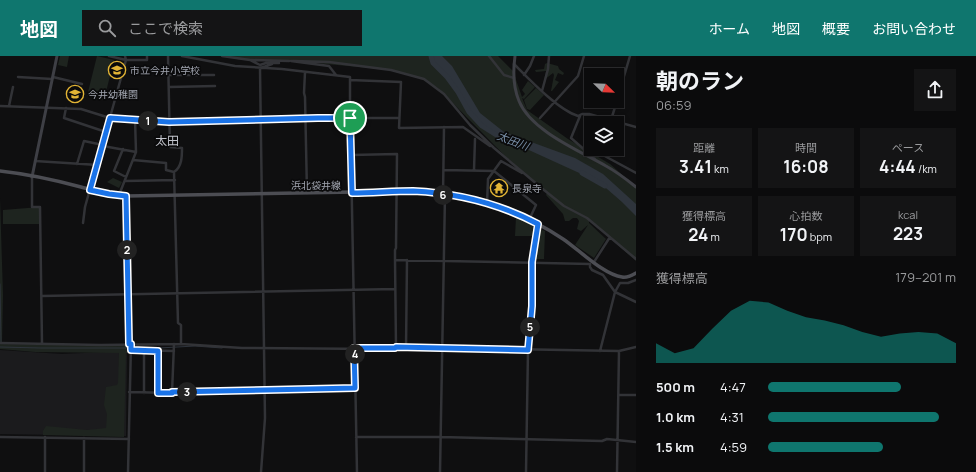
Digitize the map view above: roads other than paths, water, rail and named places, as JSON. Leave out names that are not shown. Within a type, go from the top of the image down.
[{"type":"main road","points":[[32,176],[57,56]]},
{"type":"main road","points":[[515,56],[514,78],[519,102],[533,121],[565,144],[598,162],[636,187]]},
{"type":"main road","points":[[110,118],[169,122]]},
{"type":"main road","name":"浜北袋井線","points":[[0,171],[32,176],[90,190],[126,196],[413,191],[476,200],[538,224],[564,239],[592,262],[615,276],[629,277],[636,273]]},
{"type":"street","points":[[109,56],[126,60],[147,60],[148,56]]},
{"type":"street","points":[[83,223],[90,190],[126,60],[125,56]]},
{"type":"street","points":[[168,56],[170,147],[182,148],[182,158],[178,169],[174,172]]},
{"type":"street","points":[[182,56],[235,66],[260,69],[282,69],[350,77],[356,472]]},
{"type":"street","points":[[222,56],[242,60],[329,62],[391,70],[424,79],[444,94],[470,125],[494,148],[564,206],[587,218],[636,260]]},
{"type":"street","points":[[489,56],[504,75],[514,78]]},
{"type":"street","points":[[524,75],[534,56]]},
{"type":"street","points":[[542,91],[548,69],[548,56]]},
{"type":"street","points":[[540,118],[578,76],[584,56]]},
{"type":"street","points":[[624,76],[630,56]]},
{"type":"street","points":[[250,60],[260,65],[266,63],[279,63]]},
{"type":"street","points":[[260,69],[268,65],[291,60],[329,66],[336,76]]},
{"type":"street","points":[[514,64],[542,91],[571,113],[580,116],[582,114],[594,116]]},
{"type":"street","points":[[260,69],[265,390],[265,418],[261,472]]},
{"type":"street","points":[[305,72],[307,193]]},
{"type":"street","points":[[169,75],[214,74]]},
{"type":"street","points":[[18,77],[52,78],[82,84]]},
{"type":"street","points":[[350,80],[400,82],[399,128],[463,127],[494,148]]},
{"type":"street","points":[[169,87],[215,86]]},
{"type":"street","points":[[10,106],[13,87]]},
{"type":"street","points":[[0,106],[81,109],[110,118]]},
{"type":"street","points":[[66,108],[64,118],[106,132]]},
{"type":"street","points":[[580,116],[572,138],[598,162]]},
{"type":"street","points":[[169,122],[305,118],[399,118]]},
{"type":"street","points":[[119,195],[136,152],[135,120]]},
{"type":"street","points":[[624,125],[636,127]]},
{"type":"street","points":[[440,472],[443,348],[444,127]]},
{"type":"street","points":[[474,170],[475,140]]},
{"type":"street","points":[[77,164],[84,141],[136,152]]},
{"type":"street","points":[[123,149],[114,172],[126,177]]},
{"type":"street","points":[[351,155],[397,154],[395,250],[396,347]]},
{"type":"street","points":[[605,156],[636,173]]},
{"type":"street","points":[[133,160],[166,163],[166,170],[174,172]]},
{"type":"street","points":[[35,161],[98,165]]},
{"type":"street","points":[[487,204],[488,179],[501,161],[528,176]]},
{"type":"street","points":[[444,170],[494,171],[536,205],[529,220]]},
{"type":"street","points":[[174,172],[178,323],[182,325],[181,344]]},
{"type":"street","points":[[32,176],[32,207],[40,207],[42,344]]},
{"type":"street","points":[[125,181],[175,180]]},
{"type":"street","points":[[126,196],[131,350],[128,472]]},
{"type":"street","points":[[526,472],[528,350],[532,306],[532,262],[538,224]]},
{"type":"street","points":[[610,237],[590,267],[592,270],[603,276],[615,292],[636,302]]},
{"type":"street","points":[[395,260],[592,262]]},
{"type":"street","points":[[406,348],[407,260]]},
{"type":"street","points":[[600,351],[615,292],[620,283],[628,283],[636,280]]},
{"type":"street","points":[[42,296],[395,289]]},
{"type":"street","points":[[0,343],[100,345],[181,344],[242,348],[396,347],[600,351],[619,351],[636,347]]},
{"type":"street","points":[[172,392],[174,344]]},
{"type":"street","points":[[131,350],[174,351]]},
{"type":"street","points":[[144,350],[144,393]]},
{"type":"street","points":[[158,351],[158,393]]},
{"type":"street","points":[[618,472],[619,351]]},
{"type":"street","points":[[129,392],[172,393],[355,388]]},
{"type":"street","points":[[619,395],[636,395]]},
{"type":"street","points":[[0,436],[128,439]]},
{"type":"street","points":[[356,437],[441,437],[602,441],[607,439],[636,442]]},
{"type":"street","points":[[45,438],[45,472]]},
{"type":"street","points":[[84,438],[84,472]]},
{"type":"water","points":[[431,56],[442,56],[452,66],[480,113],[504,132],[575,158],[603,174],[636,204],[636,216],[599,182],[494,134],[482,126],[469,112],[458,92],[443,73],[435,66]]},
{"type":"waterway","name":"太田川","points":[[431,56],[433,63],[447,77],[458,92],[469,112],[482,126],[501,138],[518,143]]},
{"type":"waterway","name":"太田川","points":[[582,173],[605,186]]},
{"type":"waterway","points":[[0,284],[1,342]]},
{"type":"waterway","points":[[0,347],[159,348],[195,346],[222,348]]},
{"type":"place","name":"市立今井小学校","points":[[117,70]]},
{"type":"place","name":"今井幼稚園","points":[[75,94]]},
{"type":"place","name":"長泉寺","points":[[499,188]]},
{"type":"district","name":"太田","points":[[167,141]]}]
